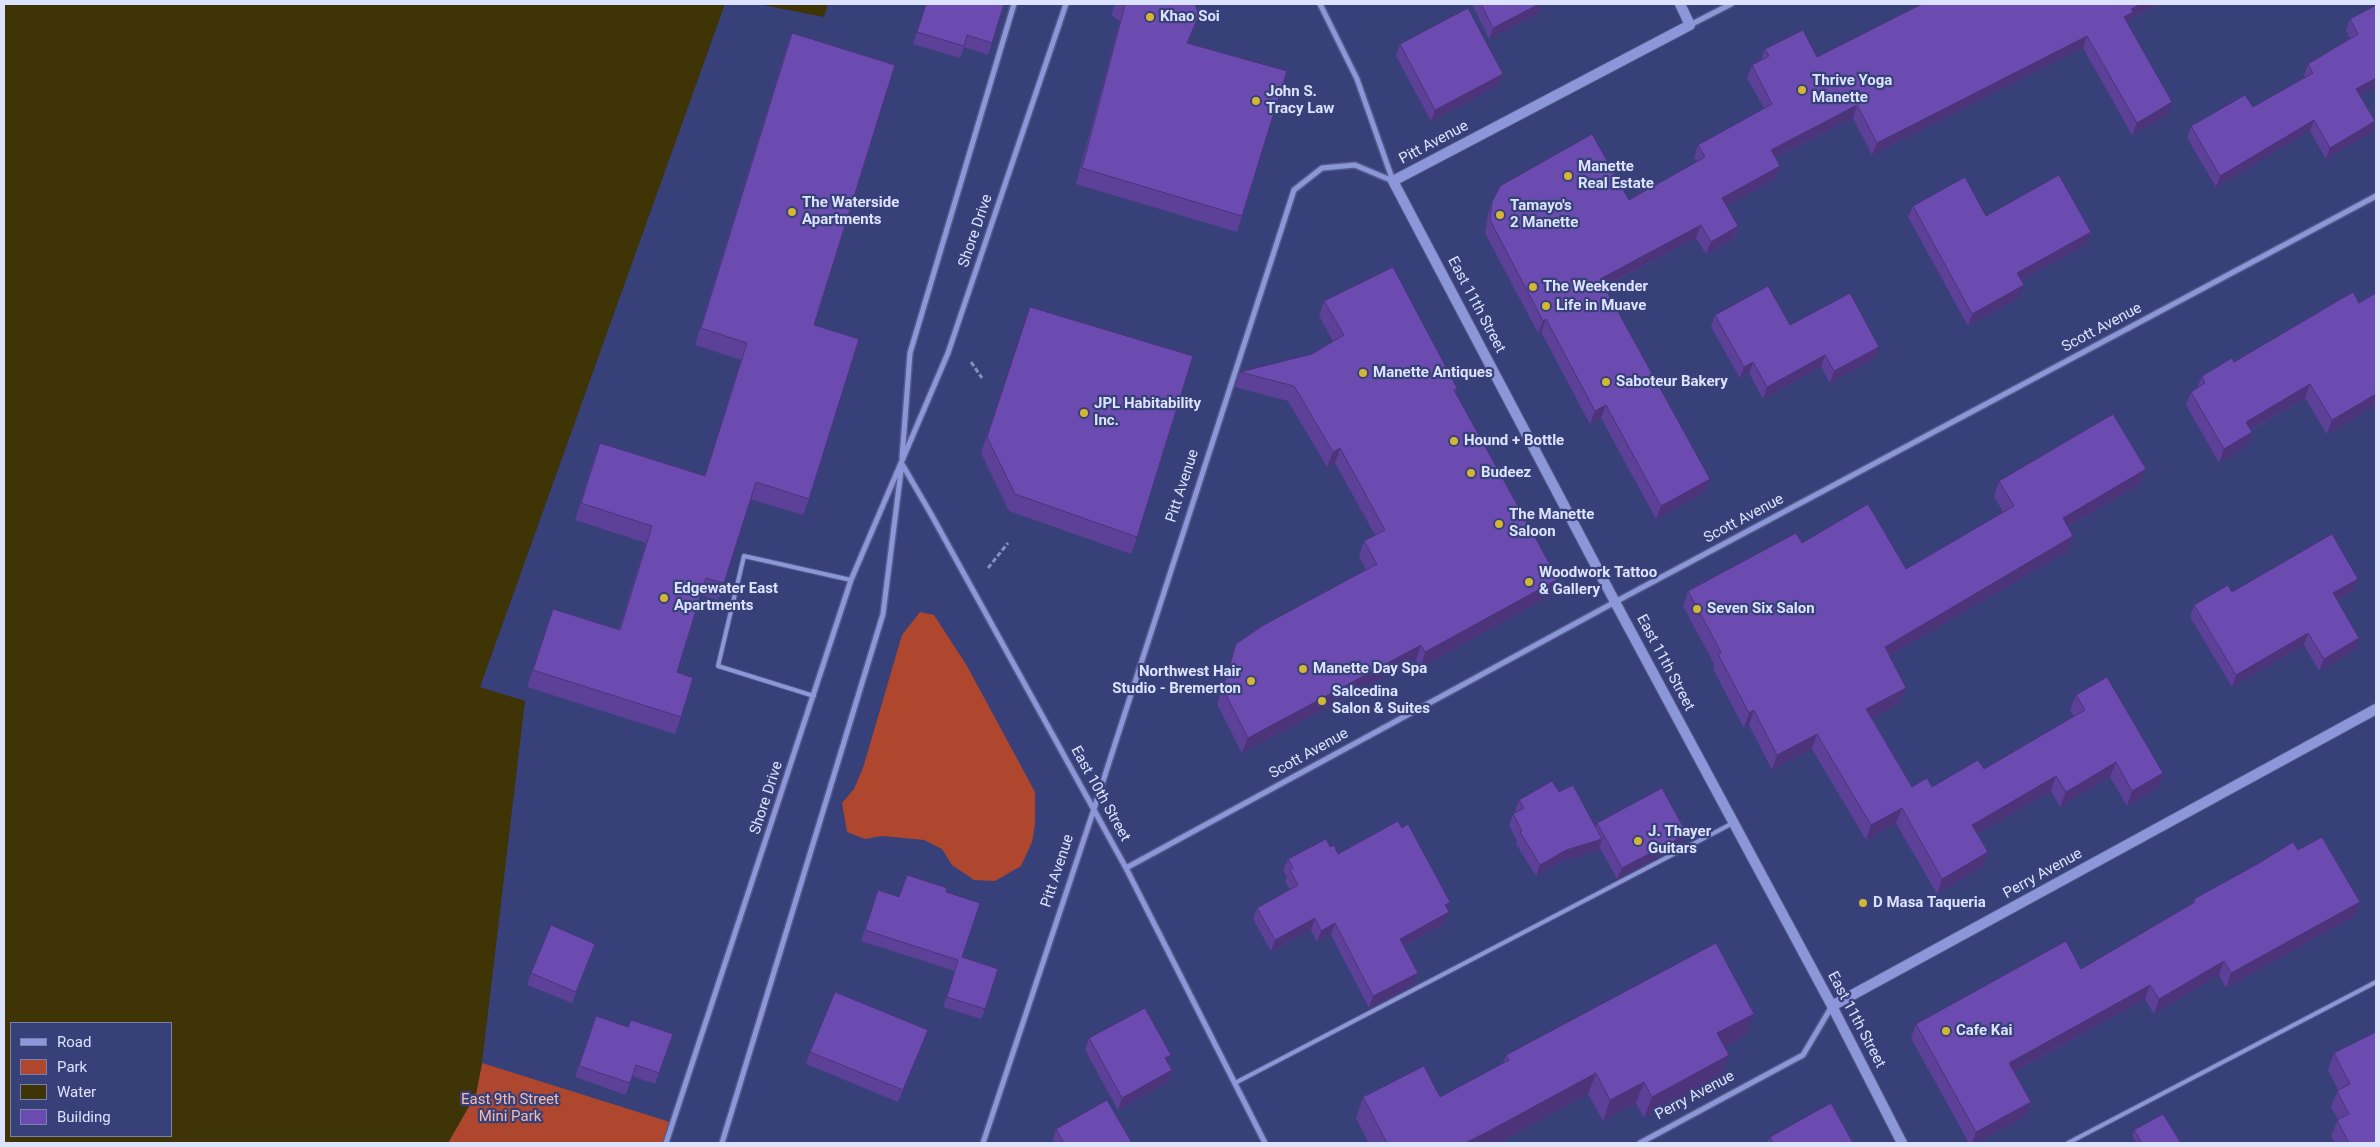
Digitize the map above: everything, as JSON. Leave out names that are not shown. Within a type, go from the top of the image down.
[{"type":"main road","points":[[1680,4],[1690,25]]},
{"type":"main road","name":"Pitt Avenue","points":[[1393,181],[1690,25]]},
{"type":"main road","name":"East 11th Street","points":[[1393,181],[1615,602],[1832,1006],[1902,1143]]},
{"type":"main road","name":"Perry Avenue","points":[[1832,1006],[2376,709]]},
{"type":"street","name":"Shore Drive","points":[[722,1143],[883,614],[902,464],[910,353],[1014,4]]},
{"type":"street","name":"Shore Drive","points":[[666,1143],[851,580],[948,353],[1066,4]]},
{"type":"street","name":"East 11th Street","points":[[1320,4],[1357,79],[1393,181]]},
{"type":"street","name":"Pitt Avenue","points":[[1690,25],[1731,4]]},
{"type":"street","name":"Pitt Avenue","points":[[983,1143],[1094,809],[1294,190],[1322,168],[1355,165],[1393,181]]},
{"type":"street","name":"Scott Avenue","points":[[1126,868],[1615,602],[2376,196]]},
{"type":"street","name":"East 10th Street","points":[[902,464],[973,588],[1126,868],[1265,1143]]},
{"type":"street","name":"Perry Avenue","points":[[1640,1143],[1803,1055],[1832,1006]]},
{"type":"lane","points":[[814,696],[718,666],[744,556],[851,580]]},
{"type":"lane","points":[[1234,1084],[1733,823]]},
{"type":"lane","points":[[2068,1143],[2376,982]]},
{"type":"path","points":[[973,588],[1008,543]]},
{"type":"green space","points":[[920,612],[934,615],[967,666],[1035,792],[1035,824],[1032,842],[1021,866],[995,881],[974,880],[952,865],[942,849],[924,840],[882,836],[865,839],[847,832],[842,803],[854,789],[863,768],[902,635]]},
{"type":"green space","name":"East 9th Street Mini Park","points":[[482,1063],[673,1123],[666,1143],[448,1143],[476,1094]]},
{"type":"water","points":[[4,4],[725,4],[480,687],[525,701],[482,1063],[476,1094],[448,1143],[4,1143]]},
{"type":"water","points":[[758,4],[828,4],[824,17]]},
{"type":"building","points":[[926,4],[1004,4],[992,43],[967,35],[964,46],[917,32]]},
{"type":"building","points":[[1124,4],[1195,4],[1199,15],[1187,43],[1287,71],[1242,216],[1082,168]]},
{"type":"building","points":[[1481,4],[1539,4],[1493,28]]},
{"type":"building","points":[[1922,4],[2141,4],[2131,9],[2133,12],[2124,17],[2172,102],[2137,123],[2087,36],[1877,143],[1857,105],[1771,150],[1780,166],[1722,198],[1738,226],[1711,242],[1701,225],[1600,279],[1710,479],[1661,506],[1606,405],[1595,411],[1546,319],[1543,321],[1490,220],[1492,202],[1500,186],[1592,134],[1629,200],[1705,157],[1698,145],[1772,104],[1752,65],[1769,56],[1765,49],[1803,30],[1817,57]]},
{"type":"building","points":[[2376,5],[2376,78],[2356,89],[2375,121],[2330,148],[2314,120],[2220,176],[2191,126],[2245,95],[2253,107],[2313,73],[2308,64],[2358,34],[2350,19]]},
{"type":"building","points":[[1468,8],[1503,74],[1435,110],[1400,44]]},
{"type":"building","name":"The Waterside Apartments","points":[[792,33],[895,65],[814,325],[859,339],[809,499],[756,482],[724,583],[706,578],[677,672],[693,678],[681,717],[533,670],[553,609],[620,630],[652,526],[581,503],[600,443],[705,476],[747,343],[701,328]]},
{"type":"building","points":[[2059,175],[2091,232],[2017,273],[2024,285],[1972,314],[1913,206],[1965,177],[1986,216]]},
{"type":"building","points":[[1393,267],[1457,388],[1454,390],[1558,579],[1425,652],[1421,645],[1248,738],[1223,689],[1236,644],[1262,626],[1377,564],[1364,541],[1385,530],[1340,448],[1333,452],[1294,386],[1240,372],[1312,354],[1344,335],[1324,301]]},
{"type":"building","points":[[1768,286],[1790,325],[1850,293],[1879,347],[1834,371],[1825,355],[1767,387],[1753,362],[1744,367],[1715,315]]},
{"type":"building","points":[[2353,292],[2359,303],[2376,293],[2376,394],[2332,420],[2310,384],[2246,422],[2252,432],[2224,449],[2191,392],[2205,383],[2202,376],[2232,358],[2234,362]]},
{"type":"building","name":"JPL Habitability Inc.","points":[[1030,307],[1193,356],[1137,537],[1015,494],[987,437]]},
{"type":"building","points":[[2113,414],[2146,469],[2063,518],[2073,536],[1885,647],[1906,688],[1866,709],[1912,787],[1927,778],[1932,787],[1978,760],[1984,769],[2085,710],[2076,695],[2107,677],[2163,773],[2132,791],[2116,762],[2066,792],[2056,776],[1972,825],[1988,852],[1942,879],[1902,808],[1871,825],[1817,734],[1777,755],[1754,710],[1749,713],[1718,654],[1721,652],[1688,591],[1796,533],[1802,543],[1868,504],[1906,569],[2014,506],[1999,481]]},
{"type":"building","points":[[2332,534],[2358,579],[2333,593],[2359,638],[2324,659],[2308,633],[2236,675],[2194,605],[2228,585],[2232,592]]},
{"type":"building","points":[[1552,781],[1559,792],[1573,785],[1602,839],[1566,850],[1540,865],[1520,832],[1522,831],[1513,814],[1524,808],[1519,800]]},
{"type":"building","name":"J. Thayer Guitars","points":[[1662,788],[1687,834],[1622,868],[1597,823]]},
{"type":"building","points":[[1398,821],[1402,828],[1408,824],[1450,902],[1445,905],[1449,912],[1400,939],[1418,973],[1373,996],[1335,923],[1321,931],[1315,918],[1275,940],[1257,908],[1298,885],[1290,870],[1293,868],[1288,859],[1326,839],[1330,847],[1334,845],[1338,854]]},
{"type":"building","points":[[2322,837],[2360,902],[2231,973],[2224,961],[2159,999],[2150,985],[2009,1063],[2031,1102],[1976,1132],[1916,1024],[2066,941],[2081,969],[2195,902],[2194,899],[2293,842],[2298,850]]},
{"type":"building","points":[[907,875],[947,888],[946,892],[980,903],[962,957],[998,969],[985,1009],[947,997],[958,960],[865,930],[878,890],[899,897]]},
{"type":"building","points":[[551,925],[595,944],[576,992],[531,973]]},
{"type":"building","points":[[1716,943],[1754,1014],[1717,1033],[1729,1055],[1652,1097],[1644,1082],[1610,1100],[1596,1073],[1465,1143],[1387,1143],[1363,1097],[1424,1066],[1440,1097],[1509,1060],[1506,1055]]},
{"type":"building","points":[[835,992],[928,1030],[903,1090],[810,1052]]},
{"type":"building","points":[[1145,1008],[1171,1055],[1165,1058],[1172,1070],[1122,1098],[1089,1038]]},
{"type":"building","points":[[596,1016],[628,1027],[631,1020],[673,1034],[659,1073],[636,1065],[630,1083],[579,1066]]},
{"type":"building","points":[[2376,1032],[2376,1143],[2349,1143],[2337,1120],[2349,1114],[2337,1091],[2350,1084],[2334,1053]]},
{"type":"building","points":[[1107,1100],[1132,1143],[1064,1143],[1056,1129]]},
{"type":"building","points":[[1831,1103],[1853,1143],[1773,1143],[1770,1137]]},
{"type":"building","points":[[2163,1114],[2181,1143],[2142,1143],[2134,1130]]},
{"type":"place","name":"Khao Soi","points":[[1150,17]]},
{"type":"place","name":"Thrive Yoga Manette","points":[[1802,90]]},
{"type":"place","name":"John S. Tracy Law","points":[[1256,101]]},
{"type":"place","name":"Manette Real Estate","points":[[1568,176]]},
{"type":"place","name":"The Waterside Apartments","points":[[792,212]]},
{"type":"place","name":"Tamayo's 2 Manette","points":[[1500,215]]},
{"type":"place","name":"The Weekender","points":[[1533,287]]},
{"type":"place","name":"Life in Muave","points":[[1546,306]]},
{"type":"place","name":"Manette Antiques","points":[[1363,373]]},
{"type":"place","name":"Saboteur Bakery","points":[[1606,382]]},
{"type":"place","name":"JPL Habitability Inc.","points":[[1084,413]]},
{"type":"place","name":"Hound + Bottle","points":[[1454,441]]},
{"type":"place","name":"Budeez","points":[[1471,473]]},
{"type":"place","name":"The Manette Saloon","points":[[1499,524]]},
{"type":"place","name":"Woodwork Tattoo & Gallery","points":[[1529,582]]},
{"type":"place","name":"Edgewater East Apartments","points":[[664,598]]},
{"type":"place","name":"Seven Six Salon","points":[[1697,609]]},
{"type":"place","name":"Manette Day Spa","points":[[1303,669]]},
{"type":"place","name":"Northwest Hair Studio - Bremerton","points":[[1251,681]]},
{"type":"place","name":"Salcedina Salon & Suites","points":[[1322,701]]},
{"type":"place","name":"J. Thayer Guitars","points":[[1638,841]]},
{"type":"place","name":"D Masa Taqueria","points":[[1863,903]]},
{"type":"place","name":"Cafe Kai","points":[[1946,1031]]}]
